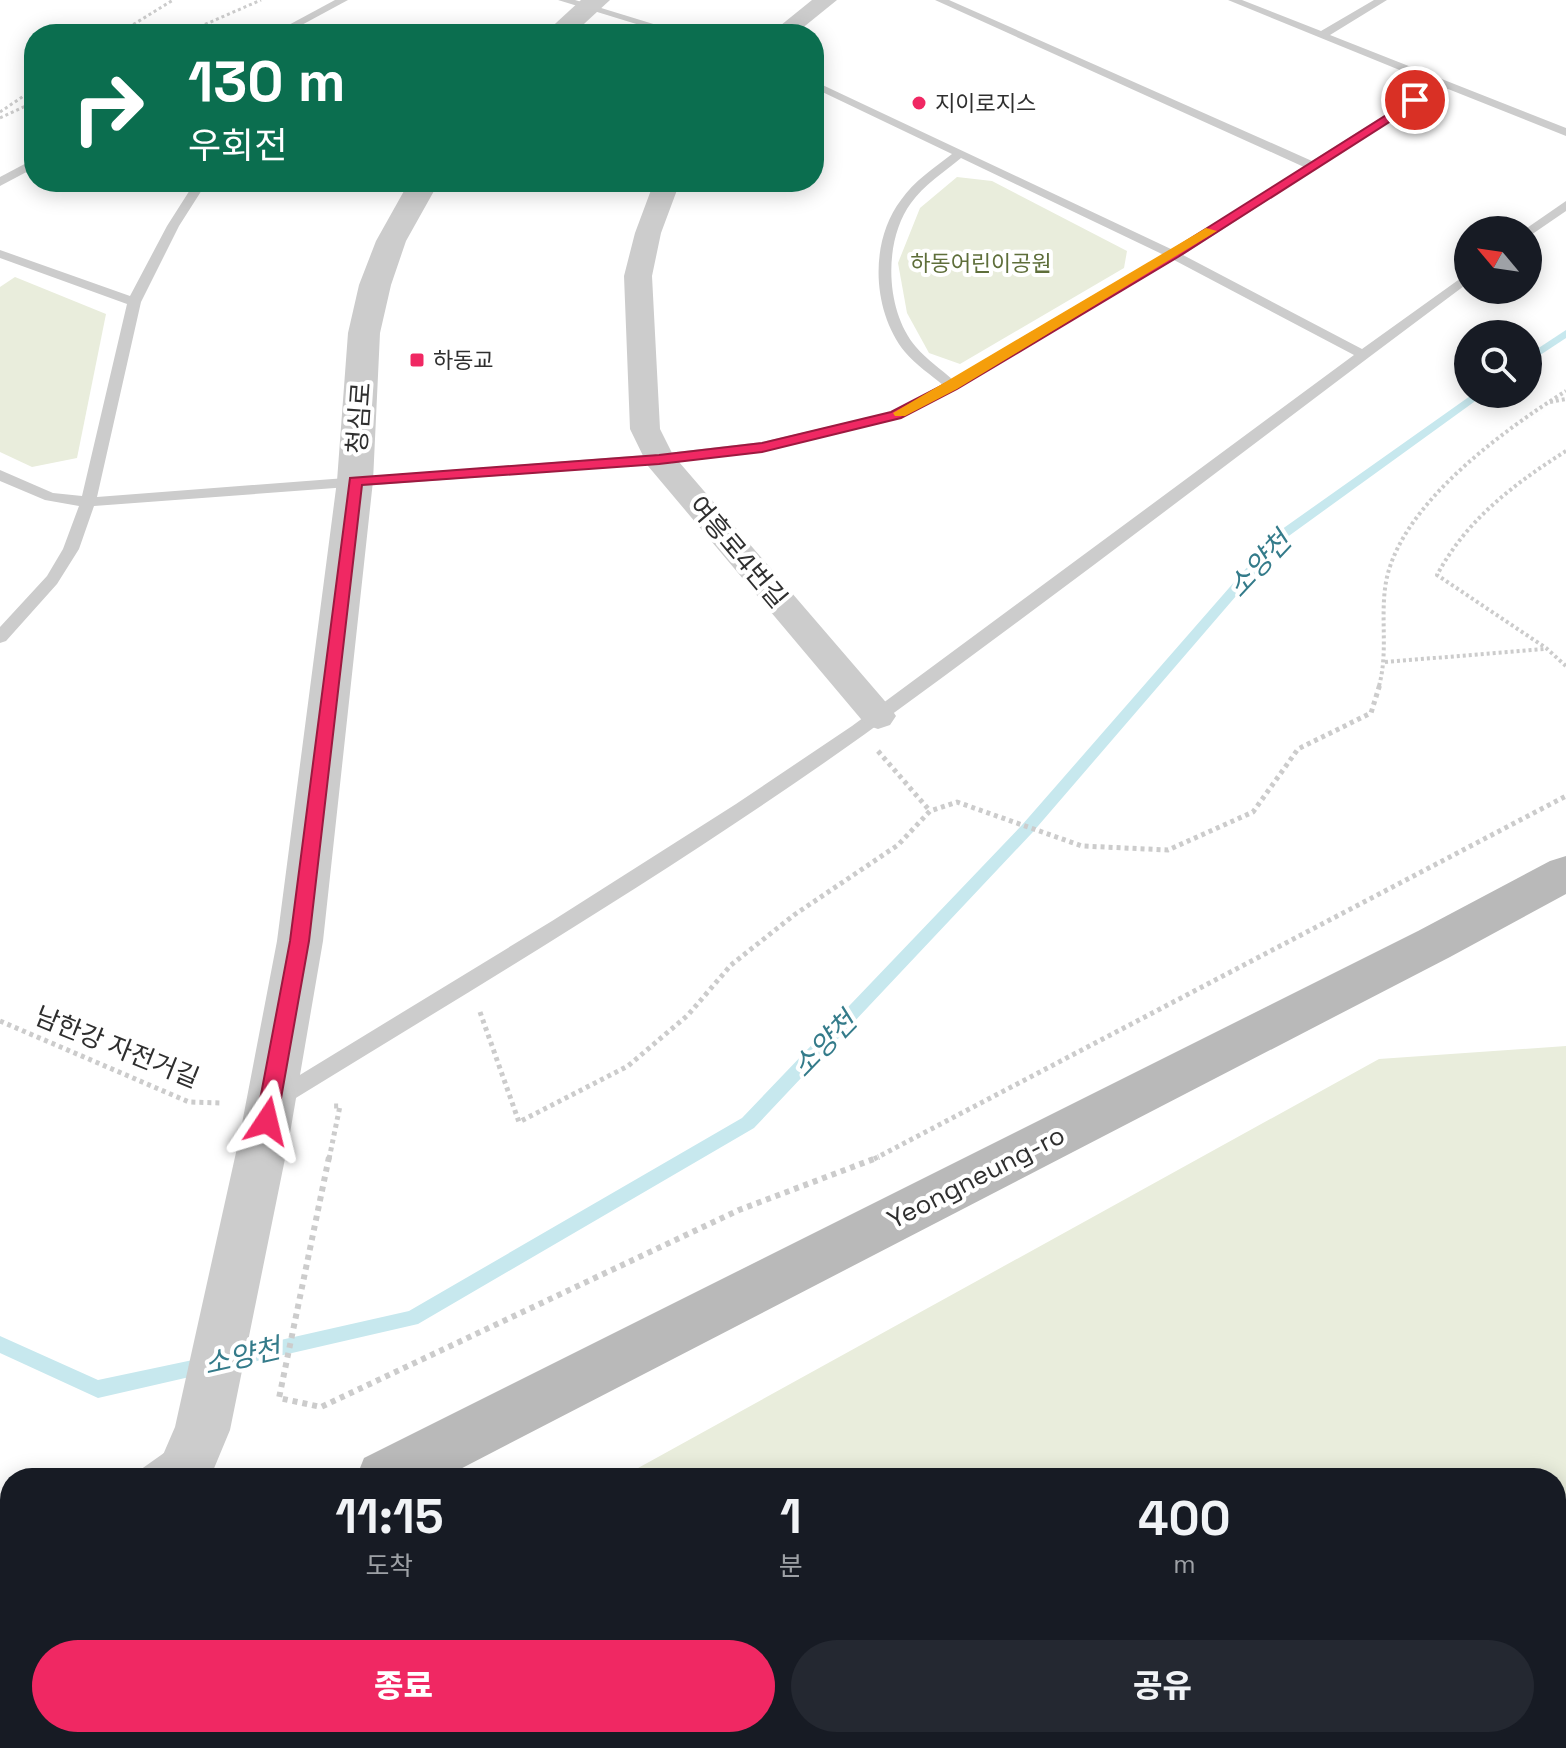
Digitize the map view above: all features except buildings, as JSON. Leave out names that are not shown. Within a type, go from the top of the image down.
[{"type":"main road","name":"Yeongneung-ro","points":[[404,1468],[1434,944],[1566,873]]},
{"type":"street","points":[[794,24],[826,0]]},
{"type":"street","points":[[565,24],[583,2]]},
{"type":"street","name":"청심로","points":[[192,1454],[266,1121],[300,941],[355,481],[364,333],[375,285],[391,241],[418,192]]},
{"type":"street","name":"여흥로4번길","points":[[663,192],[648,233],[638,276],[645,429],[659,459],[868,723]]},
{"type":"lane","points":[[296,24],[343,0]]},
{"type":"lane","points":[[940,0],[1312,166]]},
{"type":"lane","points":[[1233,0],[1566,132]]},
{"type":"lane","points":[[1322,35],[1382,0]]},
{"type":"lane","points":[[583,2],[650,24]]},
{"type":"lane","points":[[0,475],[50,497],[88,502],[659,459],[762,447],[896,415],[952,386],[1174,255],[1441,84]]},
{"type":"lane","points":[[824,89],[1174,255],[1364,355]]},
{"type":"lane","points":[[952,386],[910,348],[891,319],[884,275],[892,230],[903,204],[926,179],[961,153]]},
{"type":"lane","points":[[0,182],[24,169]]},
{"type":"lane","points":[[0,637],[52,580],[71,549],[88,502],[134,302],[173,226],[195,192]]},
{"type":"lane","points":[[1542,223],[1566,205]]},
{"type":"lane","points":[[0,254],[134,302]]},
{"type":"lane","points":[[266,1121],[469,981],[742,809],[868,723],[1454,288]]},
{"type":"lane","points":[[166,1468],[192,1454]]},
{"type":"path","points":[[134,24],[173,0]]},
{"type":"path","points":[[206,24],[261,0]]},
{"type":"path","points":[[0,112],[24,96]]},
{"type":"path","points":[[0,118],[24,107]]},
{"type":"path","points":[[469,981],[519,1122],[628,1066],[688,1015],[731,965],[794,915],[898,845],[930,811],[957,802],[1082,846],[1168,850],[1253,812],[1298,749],[1371,713],[1385,662],[1388,573],[1406,536],[1436,496],[1493,443],[1545,403],[1566,391]]},
{"type":"path","points":[[1545,403],[1566,399]]},
{"type":"path","points":[[1566,451],[1513,484],[1448,551],[1437,575],[1546,648],[1566,666]]},
{"type":"path","points":[[1385,662],[1546,648]]},
{"type":"path","points":[[868,723],[930,811]]},
{"type":"path","points":[[340,1106],[279,1398],[321,1407],[739,1210],[880,1157],[1566,796]]},
{"type":"path","name":"남한강 자전거길","points":[[0,1021],[189,1102],[266,1121]]},
{"type":"green space","name":"하동어린이공원","points":[[957,177],[992,181],[1127,251],[1124,268],[960,364],[929,353],[907,313],[898,263],[920,208]]},
{"type":"green space","points":[[15,277],[106,314],[77,458],[32,467],[0,452],[0,287]]},
{"type":"green space","points":[[1566,1046],[1566,1468],[638,1468],[1379,1059]]},
{"type":"waterway","name":"소양천","points":[[1542,350],[1566,333]]},
{"type":"waterway","name":"소양천","points":[[227,1360],[412,1318],[748,1123],[1027,829],[1282,535],[1460,408]]},
{"type":"waterway","name":"소양천","points":[[0,1344],[98,1389],[207,1365]]},
{"type":"slow traffic","points":[[900,413],[952,386],[1211,231]]},
{"type":"place","name":"지이로지스","points":[[919,103]]},
{"type":"place","name":"하동교","points":[[417,360]]},
{"type":"route","points":[[267,1121],[300,941],[355,481],[659,459],[762,447],[896,415],[952,386],[1174,255],[1415,100]]}]
